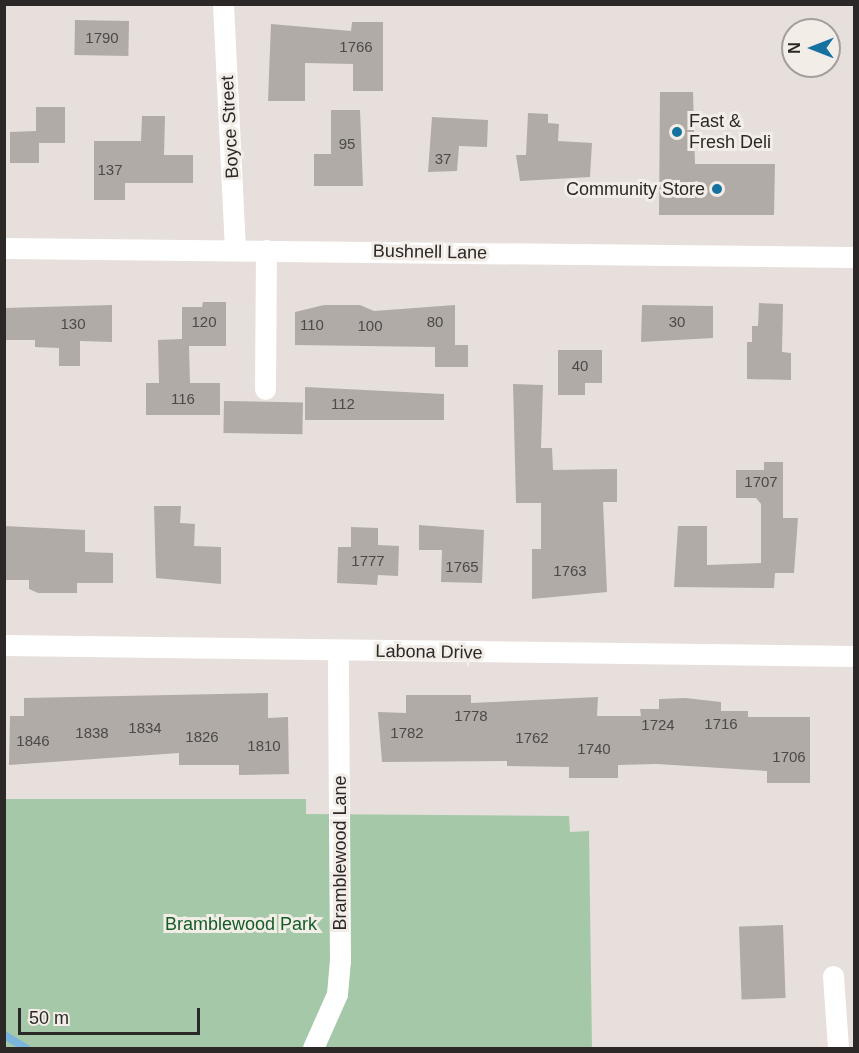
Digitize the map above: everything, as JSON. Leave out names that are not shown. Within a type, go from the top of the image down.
[{"type":"street","name":"Boyce Street","points":[[223,4],[235,250]]},
{"type":"street","name":"Bushnell Lane","points":[[4,248],[855,257]]},
{"type":"street","points":[[265,389],[266,250]]},
{"type":"street","name":"Labona Drive","points":[[4,645],[855,656]]},
{"type":"street","name":"Bramblewood Lane","points":[[314,1048],[337,994],[340,961],[339,651]]},
{"type":"street","points":[[833,976],[838,1048]]},
{"type":"green space","name":"Bramblewood Park","points":[[5,799],[306,799],[306,814],[569,816],[570,832],[589,831],[592,1048],[5,1048]]},
{"type":"building","points":[[75,20],[129,21],[128,56],[74,55]]},
{"type":"building","points":[[352,22],[383,22],[383,91],[353,91],[353,64],[305,63],[305,101],[268,101],[271,24],[351,31]]},
{"type":"building","name":"Community Store","points":[[660,92],[693,92],[695,164],[775,164],[774,215],[659,215]]},
{"type":"building","points":[[36,107],[65,107],[65,143],[39,143],[39,163],[10,163],[10,132],[36,131]]},
{"type":"building","points":[[331,110],[360,110],[363,186],[314,186],[314,154],[331,154]]},
{"type":"building","points":[[528,113],[548,114],[548,123],[559,124],[558,141],[592,143],[590,177],[520,181],[516,155],[526,155]]},
{"type":"building","points":[[142,116],[165,116],[164,155],[193,155],[193,183],[125,183],[125,200],[94,200],[94,141],[141,141]]},
{"type":"building","points":[[432,117],[488,120],[487,147],[459,146],[457,171],[428,172]]},
{"type":"building","points":[[203,302],[226,302],[226,346],[189,346],[190,383],[220,383],[220,415],[146,415],[146,383],[159,383],[158,340],[182,339],[182,307],[202,307]]},
{"type":"building","points":[[759,303],[783,304],[782,352],[791,353],[791,380],[747,379],[747,342],[752,342],[752,326],[758,326]]},
{"type":"building","points":[[112,305],[112,342],[80,341],[80,366],[59,366],[59,348],[35,347],[35,340],[4,340],[4,308]]},
{"type":"building","points":[[324,305],[360,305],[374,311],[455,305],[455,345],[468,345],[468,367],[435,367],[435,347],[295,345],[295,312]]},
{"type":"building","points":[[642,305],[713,306],[713,338],[641,342]]},
{"type":"building","points":[[558,350],[602,350],[602,383],[585,383],[585,395],[558,395]]},
{"type":"building","points":[[513,384],[543,385],[541,448],[552,448],[553,470],[617,469],[617,502],[603,502],[607,592],[532,599],[532,549],[541,549],[541,503],[516,503]]},
{"type":"building","points":[[305,387],[444,394],[444,420],[305,420]]},
{"type":"building","points":[[224,401],[303,402],[302,434],[223,433]]},
{"type":"building","points":[[764,462],[783,462],[783,518],[798,518],[794,573],[775,573],[774,588],[674,587],[678,526],[707,526],[707,565],[761,563],[761,504],[756,498],[736,498],[736,470],[764,470]]},
{"type":"building","points":[[154,506],[181,506],[180,523],[195,524],[194,546],[221,547],[221,584],[156,578]]},
{"type":"building","points":[[419,525],[484,530],[482,583],[441,582],[442,550],[419,550]]},
{"type":"building","points":[[4,526],[85,530],[85,552],[113,553],[113,583],[77,583],[77,593],[38,593],[29,589],[29,580],[4,580]]},
{"type":"building","points":[[351,527],[378,528],[378,545],[399,546],[398,576],[378,575],[377,585],[337,583],[338,547],[351,547]]},
{"type":"building","points":[[268,693],[268,718],[288,717],[289,774],[239,775],[239,765],[179,765],[179,753],[9,765],[10,716],[24,716],[24,698]]},
{"type":"building","points":[[406,695],[471,695],[471,703],[598,697],[597,716],[641,716],[640,709],[659,709],[659,699],[685,698],[721,702],[721,711],[748,711],[748,717],[810,717],[810,783],[767,783],[767,771],[657,764],[618,765],[618,778],[569,778],[569,767],[507,766],[507,761],[382,762],[378,712],[406,713]]},
{"type":"building","points":[[783,925],[786,998],[742,999],[739,927]]},
{"type":"waterway","points":[[4,1035],[26,1048]]},
{"type":"place","name":"Fast & Fresh Deli","points":[[677,132]]},
{"type":"place","name":"Community Store","points":[[717,189]]}]
